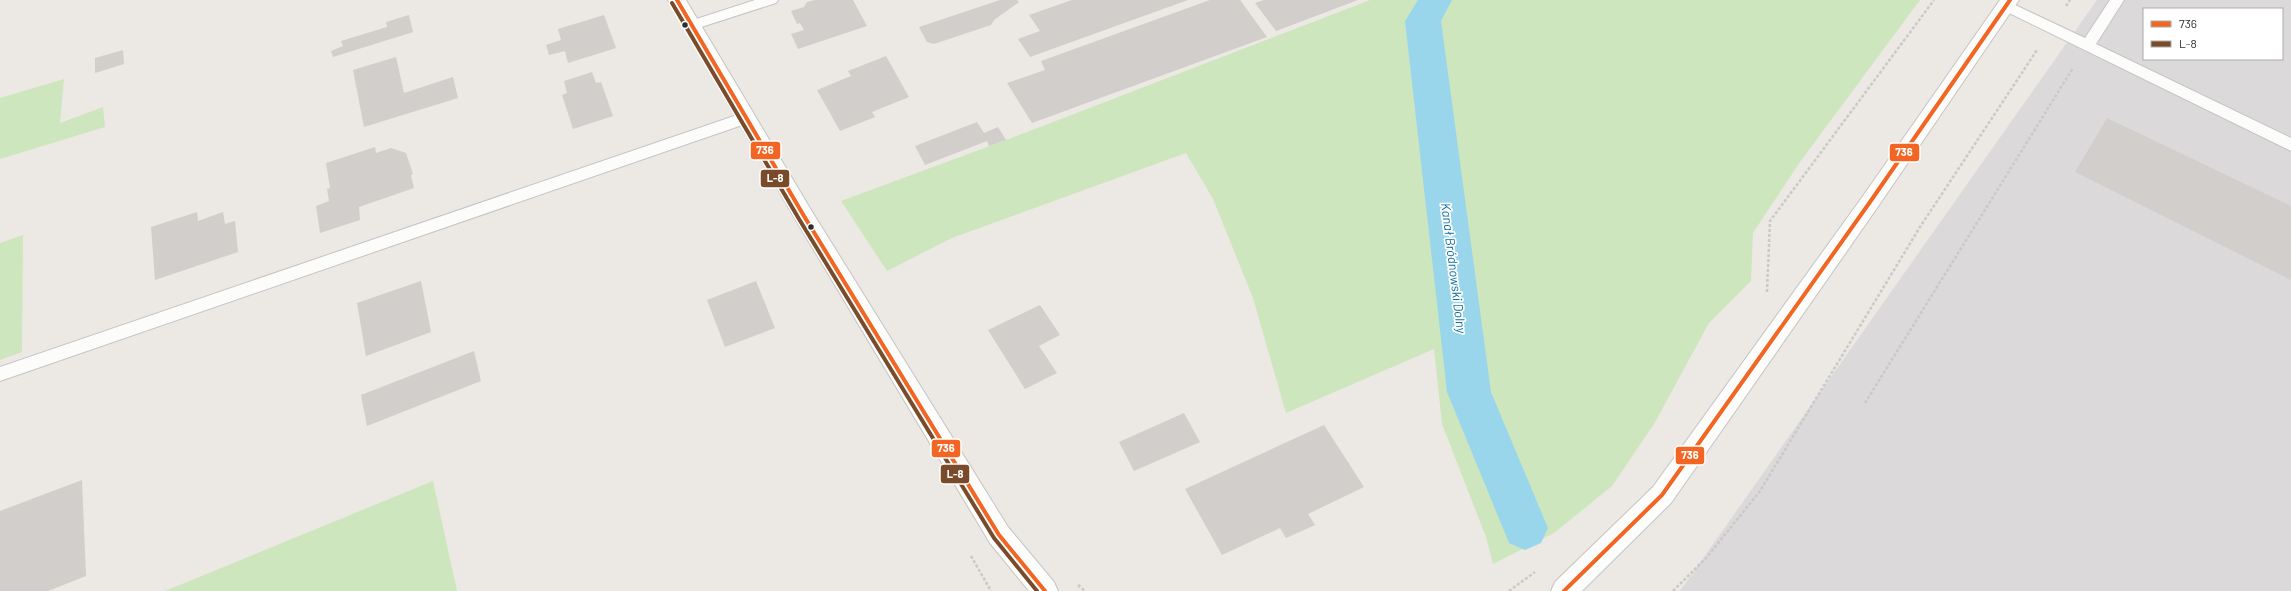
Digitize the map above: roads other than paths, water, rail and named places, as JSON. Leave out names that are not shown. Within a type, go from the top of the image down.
[{"type":"main road","points":[[677,0],[804,216],[999,535],[1045,591]]},
{"type":"main road","points":[[1564,591],[1662,495],[1866,209],[2008,3]]},
{"type":"lane","points":[[692,26],[771,0]]},
{"type":"lane","points":[[2087,46],[2117,0]]},
{"type":"lane","points":[[2008,3],[2051,28],[2291,145]]},
{"type":"lane","points":[[0,374],[746,118]]},
{"type":"waterway","name":"Kanał Bródnowski Dolny","points":[[1435,0],[1423,21],[1469,392],[1525,528]]}]
